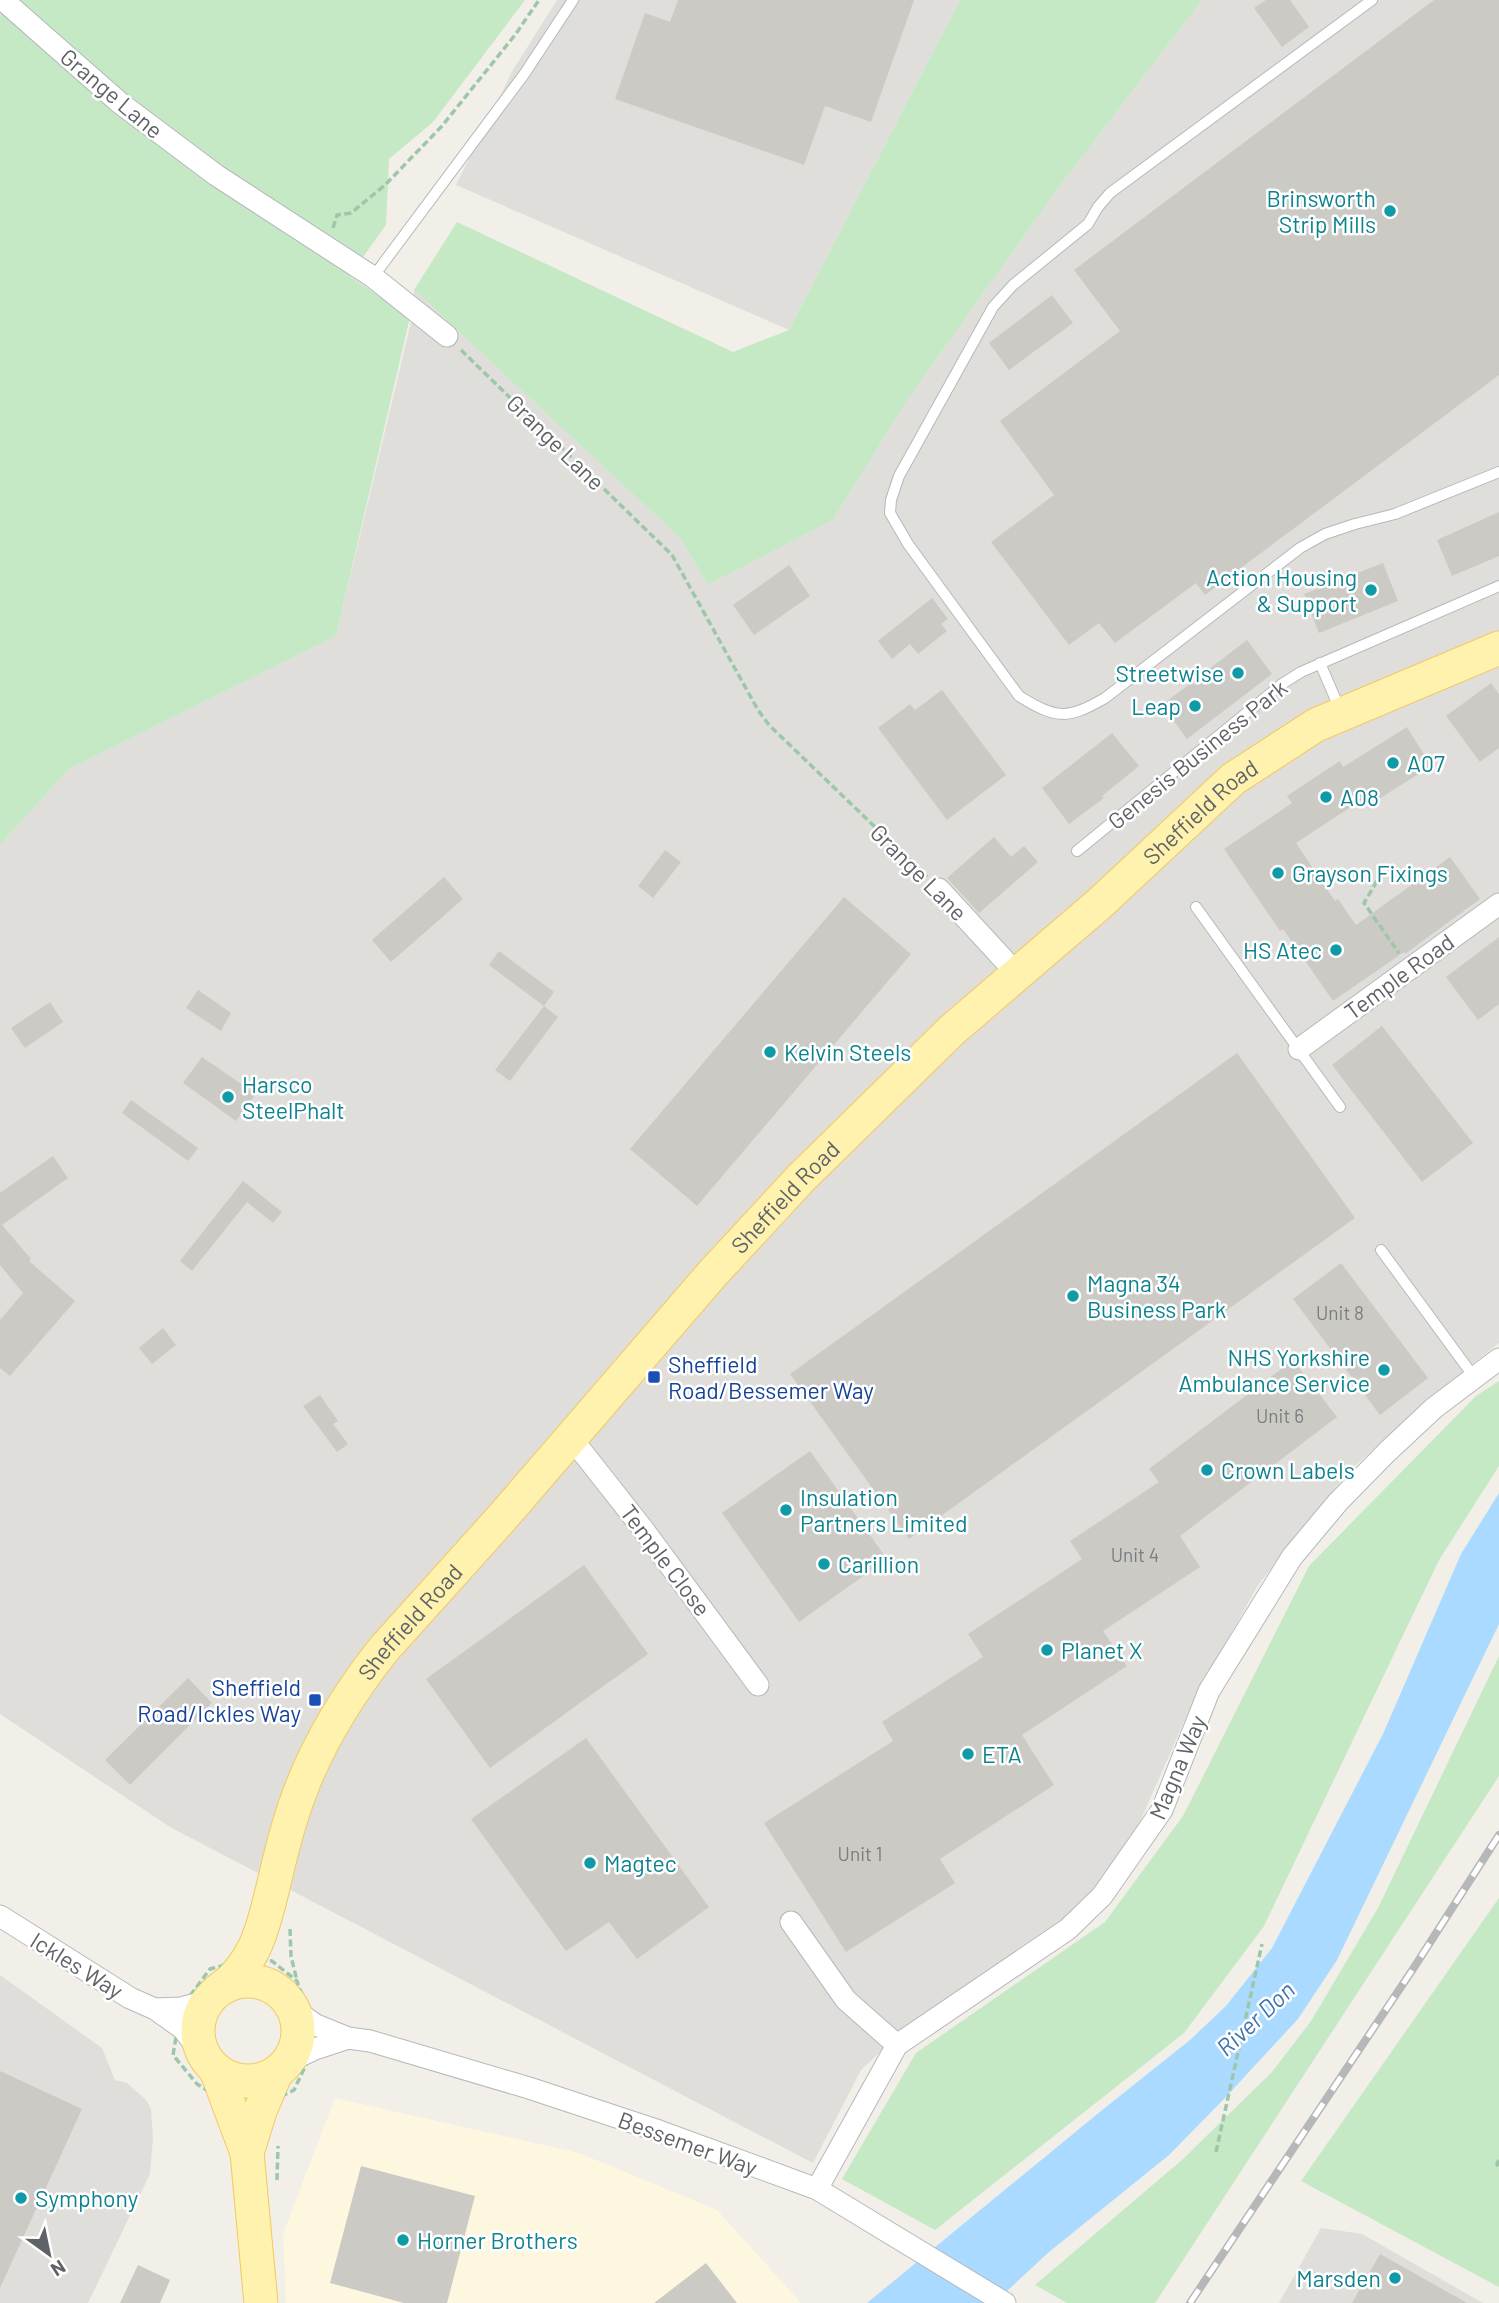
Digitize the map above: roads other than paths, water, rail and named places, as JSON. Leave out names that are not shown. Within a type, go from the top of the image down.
[{"type":"main road","name":"Sheffield Road","points":[[196,2006],[234,1979],[285,1989],[277,1925],[286,1834],[302,1787],[324,1740],[352,1691],[383,1650],[713,1273],[801,1178],[952,1030],[1099,904],[1233,779],[1316,725],[1499,648]]},
{"type":"main road","points":[[247,2153],[262,2106],[292,2062],[298,2040],[298,2024],[285,1989],[251,1981],[230,1985],[196,2006],[198,2032],[230,2104],[247,2153],[261,2303]]},
{"type":"main road","points":[[211,2064],[229,2078],[247,2081],[261,2080],[292,2062]]},
{"type":"street","name":"Grange Lane","points":[[3,0],[120,103],[216,175],[373,277],[447,336]]},
{"type":"street","name":"Grange Lane","points":[[939,889],[1018,975]]},
{"type":"street","name":"Temple Road","points":[[1300,1049],[1499,904]]},
{"type":"street","name":"Magna Way","points":[[817,2189],[897,2045],[1068,1929],[1102,1896],[1162,1810],[1209,1691],[1292,1558],[1338,1502],[1387,1451],[1434,1408],[1499,1359]]},
{"type":"street","name":"Temple Close","points":[[569,1439],[580,1449],[643,1529],[758,1685]]},
{"type":"street","name":"Ickles Way","points":[[0,1916],[130,1998],[155,2009],[196,2006]]},
{"type":"street","points":[[791,1922],[846,2000],[897,2045]]},
{"type":"street","name":"Bessemer Way","points":[[285,1989],[348,2038],[370,2041],[529,2088],[659,2131],[817,2189],[1005,2303]]},
{"type":"street","name":"Bessemer Way","points":[[292,2062],[348,2038]]},
{"type":"lane","points":[[373,277],[525,73],[573,0]]},
{"type":"lane","points":[[1372,0],[1110,193],[1088,224],[1013,285],[993,307],[899,477],[891,500],[890,513],[908,544],[1018,696],[1042,711],[1062,715],[1084,710],[1105,698],[1300,548],[1355,524],[1395,514],[1499,472]]},
{"type":"lane","name":"Genesis Business Park","points":[[1077,851],[1282,684],[1320,663],[1499,586]]},
{"type":"lane","points":[[1320,663],[1342,713]]},
{"type":"lane","points":[[1196,907],[1340,1107]]},
{"type":"lane","points":[[1381,1250],[1474,1377]]},
{"type":"water","name":"River Don","points":[[1499,1493],[1499,1624],[1337,1960],[1298,2019],[1169,2155],[1049,2252],[994,2303],[867,2303],[1190,2040],[1226,2006],[1272,1948],[1383,1734],[1461,1554]]},
{"type":"railway","points":[[1190,2303],[1499,1835]]},
{"type":"place","name":"Brinsworth Strip Mills","points":[[1390,211]]},
{"type":"place","name":"Action Housing & Support","points":[[1371,590]]},
{"type":"place","name":"Streetwise","points":[[1238,673]]},
{"type":"place","name":"Leap","points":[[1195,706]]},
{"type":"place","name":"A07","points":[[1393,763]]},
{"type":"place","name":"A08","points":[[1326,797]]},
{"type":"place","name":"Grayson Fixings","points":[[1278,873]]},
{"type":"place","name":"HS Atec","points":[[1336,950]]},
{"type":"place","name":"Kelvin Steels","points":[[770,1052]]},
{"type":"place","name":"Harsco SteelPhalt","points":[[228,1097]]},
{"type":"place","name":"Magna 34 Business Park","points":[[1073,1296]]},
{"type":"place","name":"NHS Yorkshire Ambulance Service","points":[[1384,1370]]},
{"type":"place","name":"Sheffield Road/Bessemer Way","points":[[654,1377]]},
{"type":"place","name":"Crown Labels","points":[[1207,1470]]},
{"type":"place","name":"Insulation Partners Limited","points":[[786,1510]]},
{"type":"place","name":"Carillion","points":[[824,1564]]},
{"type":"place","name":"Planet X","points":[[1047,1650]]},
{"type":"place","name":"Sheffield Road/Ickles Way","points":[[315,1700]]},
{"type":"place","name":"ETA","points":[[968,1754]]},
{"type":"place","name":"Magtec","points":[[590,1863]]},
{"type":"place","name":"Symphony","points":[[21,2198]]},
{"type":"place","name":"Horner Brothers","points":[[403,2240]]},
{"type":"place","name":"Marsden","points":[[1395,2278]]}]
